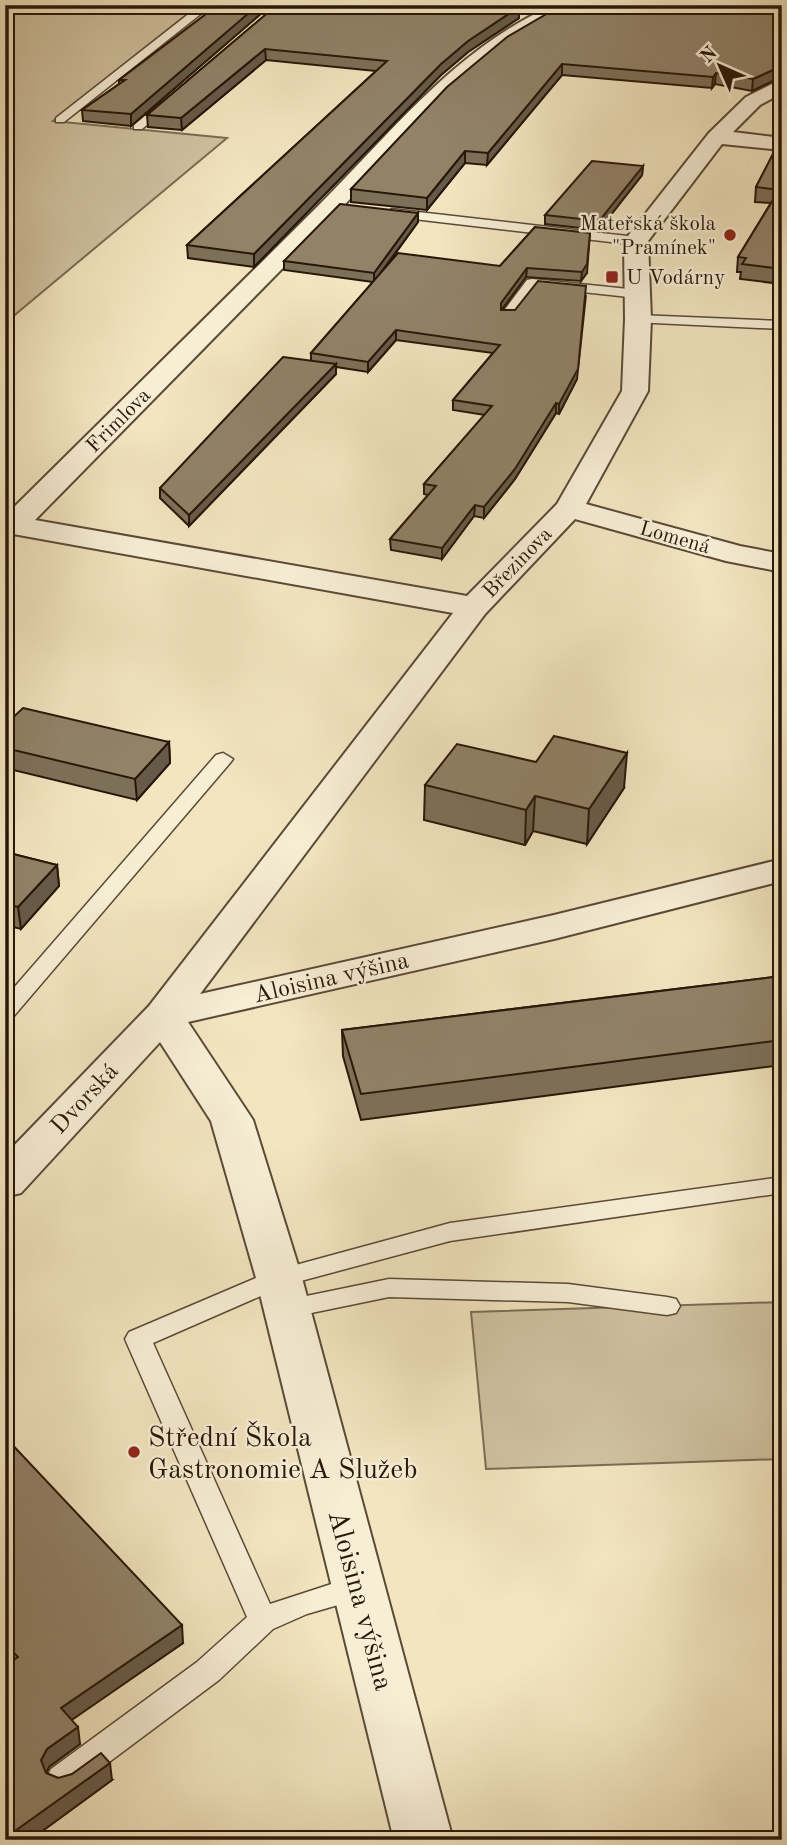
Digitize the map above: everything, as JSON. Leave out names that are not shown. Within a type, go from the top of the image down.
[{"type":"street","points":[[512,10],[560,8]]},
{"type":"street","name":"Frimlova","points":[[474,607],[13,525],[338,207],[448,80],[523,25],[560,8]]},
{"type":"street","points":[[636,241],[716,137],[752,101],[782,85]]},
{"type":"street","points":[[716,137],[782,144]]},
{"type":"street","name":"Březinova","points":[[163,1015],[474,607],[569,508],[635,391],[638,306],[636,241]]},
{"type":"street","name":"Lomená","points":[[569,508],[737,555],[782,563]]},
{"type":"street","name":"Aloisina výšina","points":[[424,1840],[283,1294],[233,1120],[163,1015],[554,927],[782,870]]},
{"type":"street","name":"Dvorská","points":[[5,1182],[163,1015]]},
{"type":"lane","points":[[60,120],[207,5]]},
{"type":"lane","points":[[138,127],[179,92]]},
{"type":"lane","points":[[373,211],[636,241]]},
{"type":"lane","points":[[508,315],[531,284],[638,306],[782,325]]},
{"type":"lane","points":[[5,1012],[223,759]]},
{"type":"lane","points":[[263,1620],[138,1339],[283,1294],[450,1232],[782,1185]]},
{"type":"lane","points":[[283,1294],[390,1287],[568,1293],[667,1306]]},
{"type":"lane","points":[[62,1779],[208,1671],[263,1620],[301,1604],[359,1587]]},
{"type":"shaded area","points":[[5,5],[199,5],[53,121],[227,138],[5,323]]},
{"type":"shaded area","points":[[782,1302],[782,1459],[486,1469],[471,1312]]},
{"type":"building","points":[[218,5],[258,5],[131,114],[82,110],[125,80],[119,80]]},
{"type":"building","points":[[277,5],[519,7],[468,41],[441,64],[254,254],[187,245],[387,61],[265,49],[181,118],[147,115]]},
{"type":"building","points":[[562,5],[782,5],[782,66],[753,79],[716,73],[713,77],[562,64],[488,153],[465,151],[427,198],[351,189],[447,87],[507,37]]},
{"type":"building","points":[[781,138],[782,269],[742,264],[746,258],[738,257],[779,190],[756,187]]},
{"type":"building","points":[[592,161],[643,166],[599,221],[545,215]]},
{"type":"building","points":[[340,204],[418,213],[374,273],[284,261]]},
{"type":"building","points":[[535,227],[590,233],[587,264],[582,272],[527,268],[501,303],[501,310],[515,310],[538,281],[586,286],[578,369],[559,404],[556,403],[515,469],[484,507],[475,505],[442,548],[390,539],[436,486],[424,484],[492,406],[453,400],[500,345],[396,330],[368,362],[311,353],[398,253],[500,266]]},
{"type":"building","points":[[283,357],[336,364],[189,515],[160,488]]},
{"type":"building","points":[[23,708],[169,742],[135,779],[5,748],[5,725]]},
{"type":"building","points":[[554,736],[627,753],[589,809],[535,796],[526,810],[425,785],[457,744],[536,762]]},
{"type":"building","points":[[5,852],[57,865],[18,907],[5,904]]},
{"type":"building","points":[[782,976],[782,1040],[361,1094],[342,1030]]},
{"type":"building","points":[[5,1437],[182,1625],[61,1708],[78,1727],[47,1749],[41,1760],[46,1773],[58,1778],[72,1774],[101,1753],[110,1763],[5,1838],[5,1666],[18,1657],[5,1643]]},
{"type":"building","points":[[782,1836],[782,1840],[678,1840],[678,1838]]},
{"type":"place","name":"Mateřská škola \"Pramínek\"","points":[[730,235]]},
{"type":"place","name":"U Vodárny","points":[[612,277]]},
{"type":"place","name":"Střední Škola Gastronomie A Služeb","points":[[134,1452]]}]
